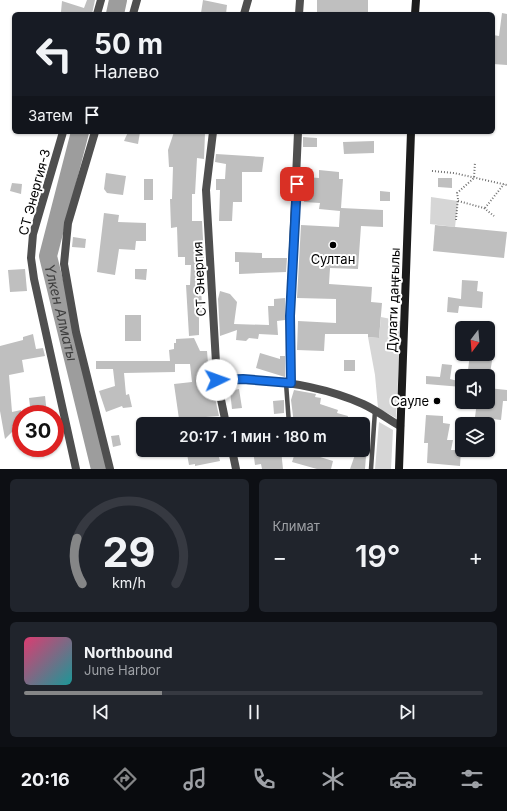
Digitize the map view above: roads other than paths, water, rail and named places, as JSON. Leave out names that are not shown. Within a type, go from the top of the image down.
[{"type":"main road","points":[[415,12],[416,0]]},
{"type":"main road","name":"Дулати даңғылы","points":[[399,469],[411,134]]},
{"type":"street","points":[[98,12],[101,0]]},
{"type":"street","points":[[133,12],[136,0]]},
{"type":"street","points":[[245,12],[248,0]]},
{"type":"street","points":[[299,12],[300,0]]},
{"type":"street","name":"СТ Энергия-3","points":[[62,134],[33,234],[31,258],[34,279],[76,469]]},
{"type":"street","points":[[94,134],[68,223],[64,264],[76,332],[110,469]]},
{"type":"street","name":"СТ Энергия","points":[[213,134],[206,190],[217,380],[225,417]]},
{"type":"street","points":[[288,383],[298,134]]},
{"type":"street","points":[[217,380],[243,379],[288,383],[331,392],[365,405],[400,426]]},
{"type":"street","points":[[233,457],[236,469]]},
{"type":"lane","points":[[288,383],[289,417]]},
{"type":"lane","points":[[370,469],[375,411]]},
{"type":"waterway","name":"Үлкен Алматы","points":[[115,12],[118,0]]},
{"type":"waterway","name":"Үлкен Алматы","points":[[79,134],[48,256],[100,469]]},
{"type":"place","name":"Султан","points":[[333,245]]},
{"type":"place","name":"Сауле","points":[[437,401]]}]
